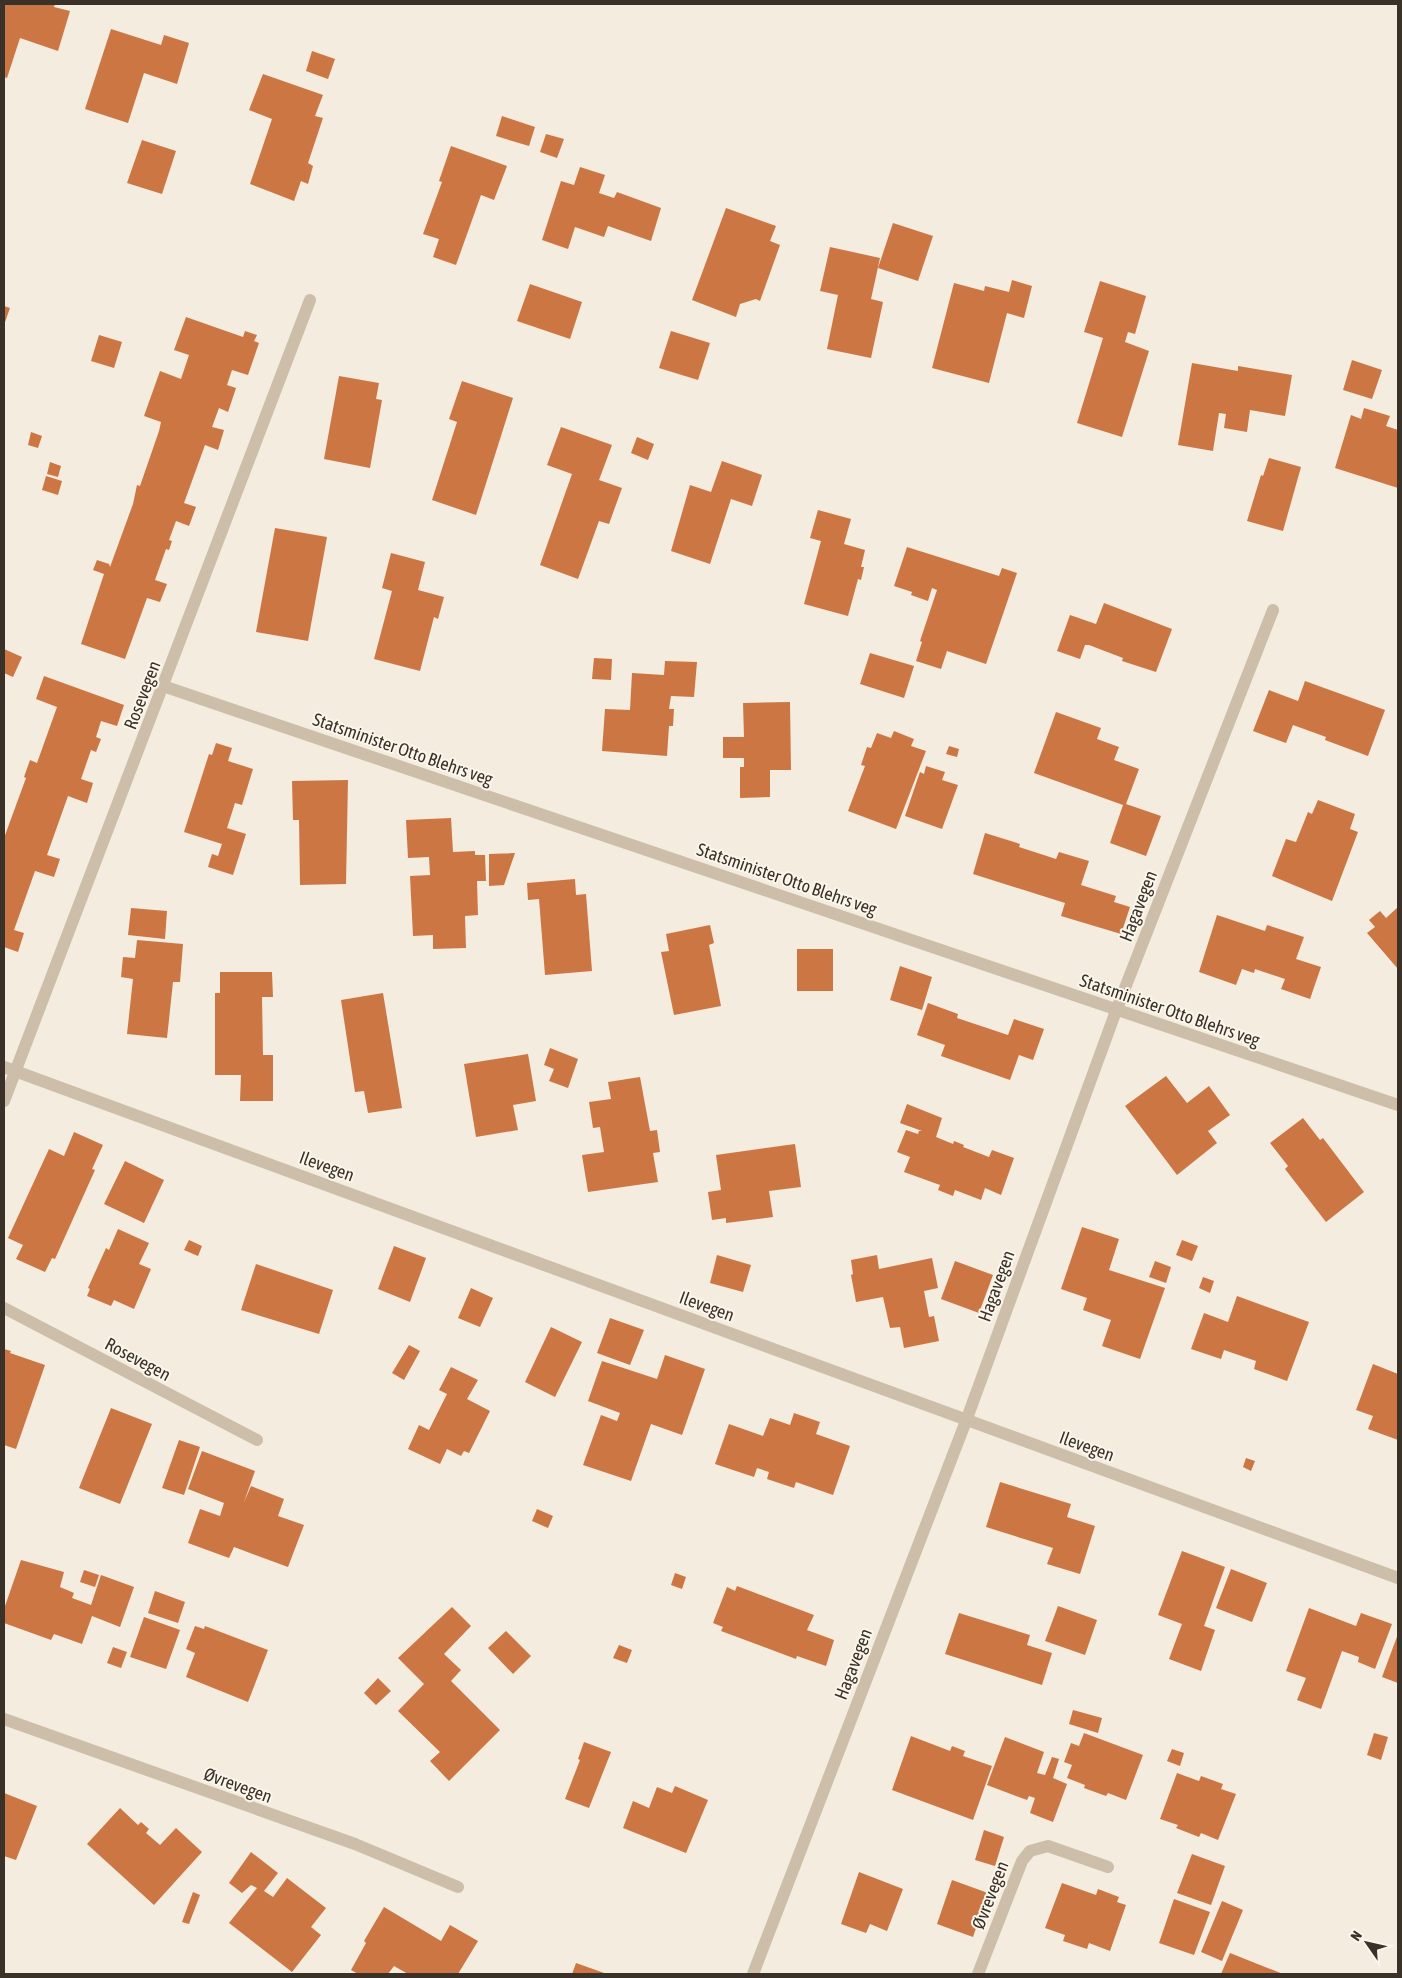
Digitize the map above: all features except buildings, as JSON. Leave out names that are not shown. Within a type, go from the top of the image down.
[{"type":"street","name":"Rosevegen","points":[[4,1101],[310,300]]},
{"type":"street","name":"Hagavegen","points":[[753,1974],[966,1420],[1116,1011],[1273,610]]},
{"type":"street","name":"Statsminister Otto Blehrs veg","points":[[164,686],[1116,1011],[1398,1105]]},
{"type":"street","name":"Ilevegen","points":[[4,1067],[1398,1578]]},
{"type":"street","name":"Rosevegen","points":[[4,1308],[257,1440]]},
{"type":"street","name":"Øvrevegen","points":[[4,1719],[355,1844],[458,1887]]},
{"type":"street","name":"Øvrevegen","points":[[978,1974],[1022,1860],[1030,1851],[1048,1846],[1108,1867]]}]
